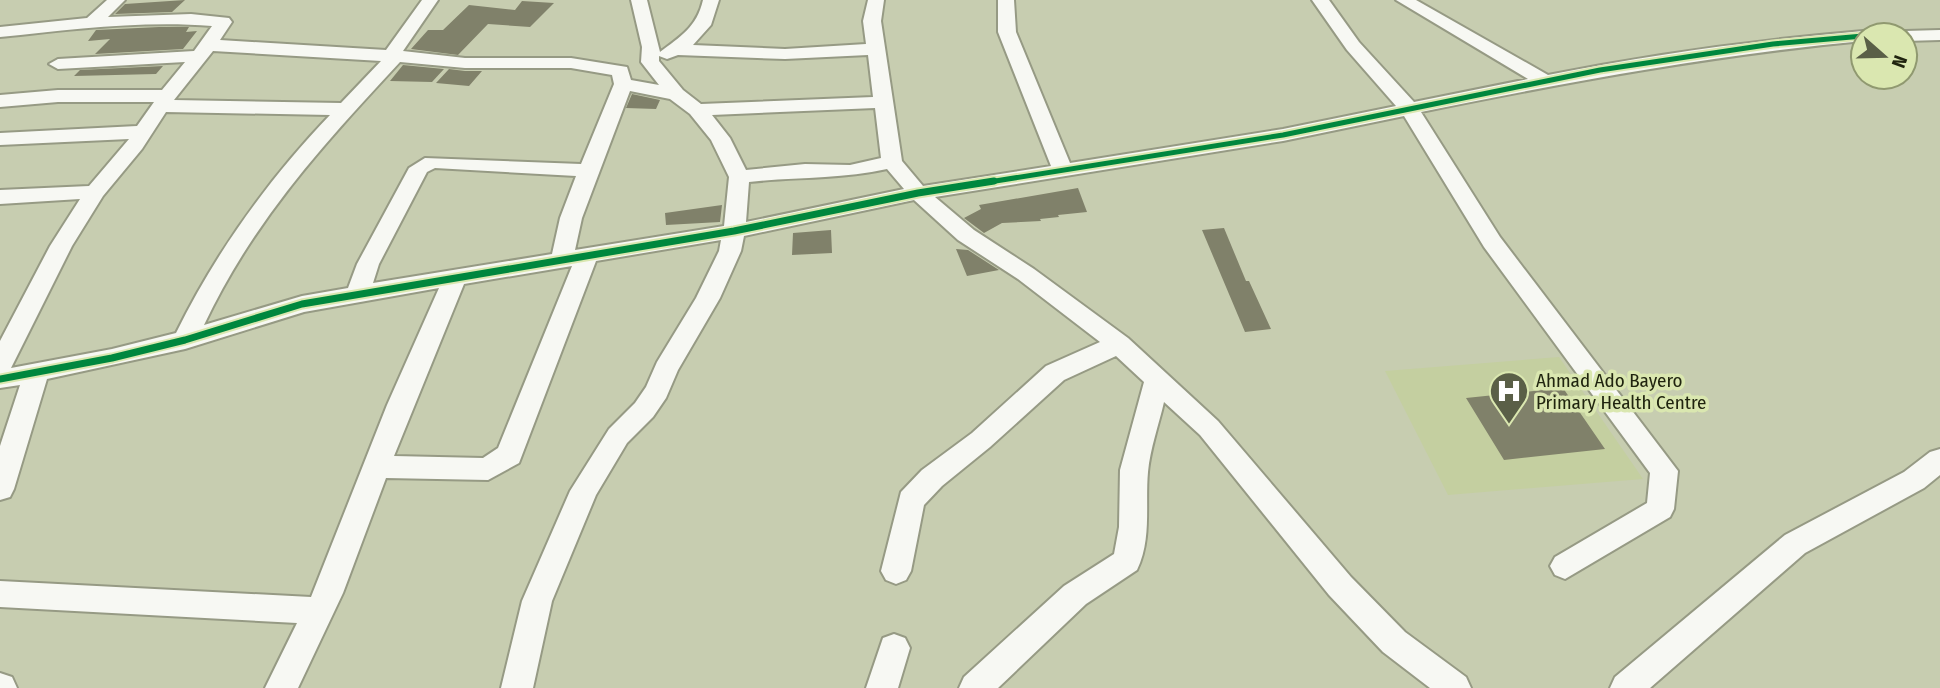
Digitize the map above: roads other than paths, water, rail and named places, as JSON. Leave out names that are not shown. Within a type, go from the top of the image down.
[{"type":"street","points":[[92,23],[117,0]]},
{"type":"street","points":[[216,19],[226,0]]},
{"type":"street","points":[[185,340],[207,294],[260,209],[303,156],[393,56],[430,0]]},
{"type":"street","points":[[517,688],[537,601],[584,491],[618,436],[644,410],[657,391],[666,369],[708,299],[730,251],[734,231],[739,177],[727,150],[697,110],[676,94],[650,62],[651,47],[639,0]]},
{"type":"street","points":[[650,62],[676,50],[701,27],[709,15],[711,0]]},
{"type":"street","points":[[876,0],[872,21],[892,162],[918,193],[966,235],[1026,274],[1119,344],[1209,428],[1340,586],[1394,642],[1455,688]]},
{"type":"street","points":[[1006,0],[1007,32],[1063,171]]},
{"type":"street","points":[[1320,0],[1353,46],[1409,109],[1492,242],[1664,471],[1660,509],[1565,566]]},
{"type":"street","points":[[1404,0],[1545,81]]},
{"type":"street","points":[[0,32],[92,23],[216,19],[223,22],[204,51],[163,101],[144,132],[95,192],[61,246],[0,365]]},
{"type":"street","points":[[1919,36],[1938,36]]},
{"type":"street","points":[[0,379],[111,358],[185,340],[302,304],[734,231],[918,193],[1283,135],[1545,81],[1773,44],[1849,37]]},
{"type":"street","points":[[676,50],[785,54],[877,49]]},
{"type":"street","points":[[58,64],[204,51],[393,56],[465,63],[571,63],[620,71],[623,84],[571,218],[562,258]]},
{"type":"street","points":[[623,84],[676,94]]},
{"type":"street","points":[[0,101],[58,96],[346,109]]},
{"type":"street","points":[[697,110],[884,102]]},
{"type":"street","points":[[0,139],[144,132]]},
{"type":"street","points":[[358,294],[368,264],[419,168],[432,162],[507,168],[589,170]]},
{"type":"street","points":[[739,177],[805,170],[850,171],[892,162]]},
{"type":"street","points":[[0,197],[95,192]]},
{"type":"street","points":[[376,467],[488,469],[509,455],[588,254]]},
{"type":"street","points":[[281,688],[319,611],[455,279]]},
{"type":"street","points":[[896,570],[911,500],[932,478],[981,440],[1055,373],[1119,344]]},
{"type":"street","points":[[0,489],[36,373]]},
{"type":"street","points":[[975,688],[1074,595],[1127,561],[1133,527],[1134,470],[1157,380]]},
{"type":"street","points":[[1626,688],[1795,544],[1914,480],[1940,460]]},
{"type":"street","points":[[0,594],[319,611]]},
{"type":"street","points":[[882,688],[894,648]]},
{"type":"place","name":"Ahmad Ado Bayero Primary Health Centre","points":[[1509,425]]}]
